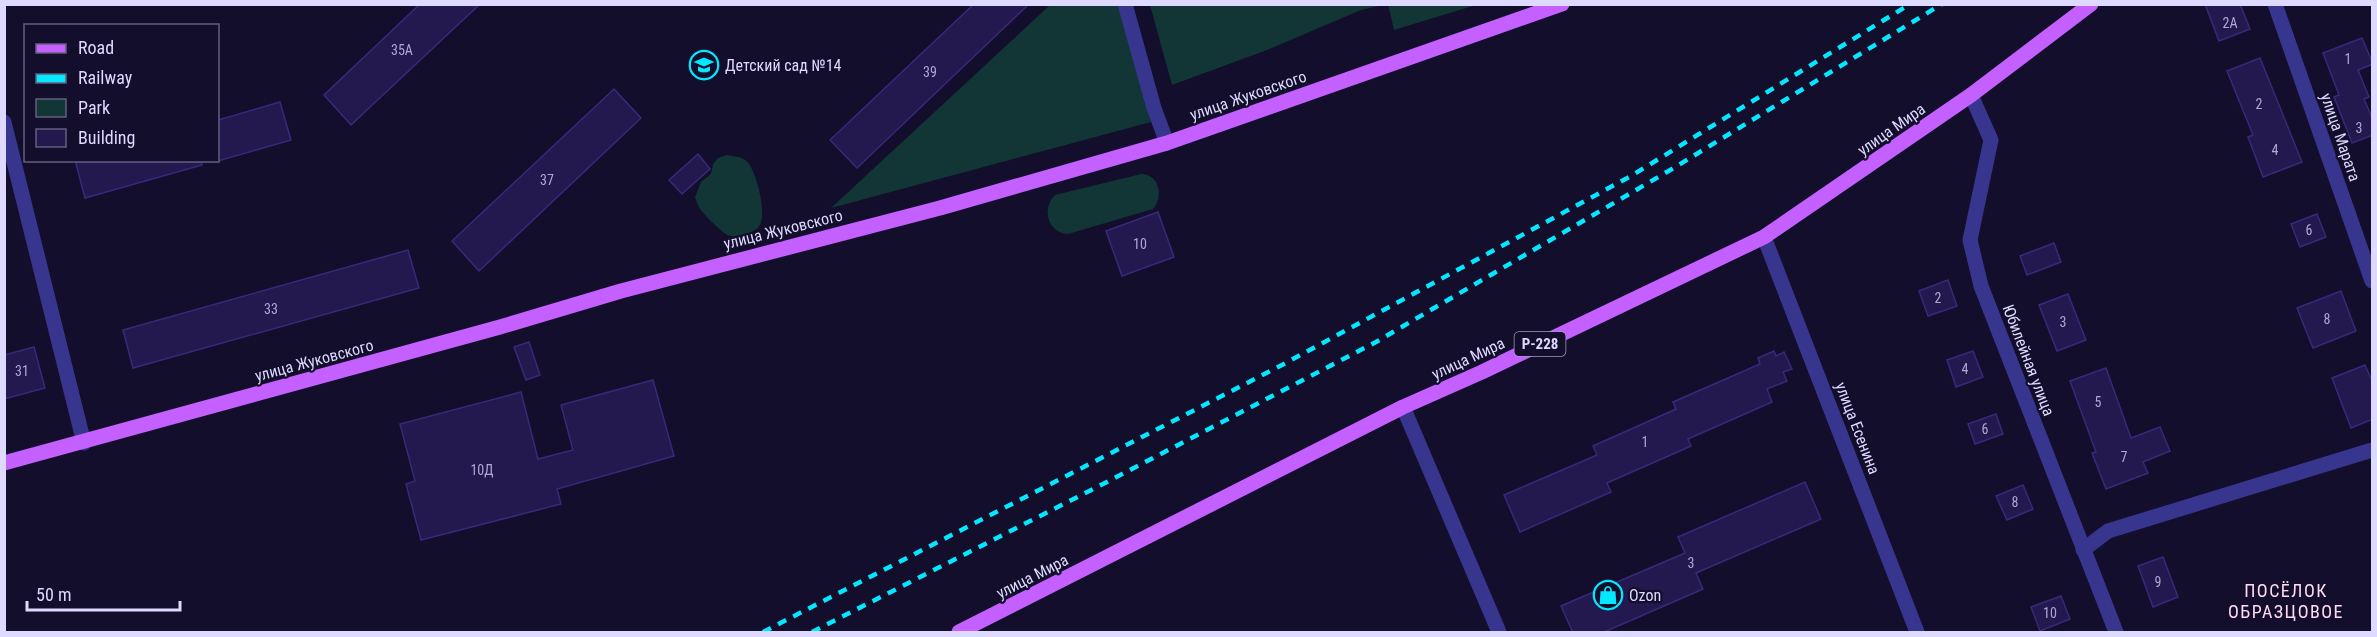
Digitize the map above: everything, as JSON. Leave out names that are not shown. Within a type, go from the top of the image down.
[{"type":"main road","name":"улица Жуковского","points":[[4,464],[500,327],[621,291],[940,208],[1167,143],[1562,4]]},
{"type":"main road","name":"улица Мира","points":[[959,633],[1403,407],[1482,372],[1764,237],[1971,95],[2091,4]]},
{"type":"street","points":[[1125,4],[1154,108],[1167,143]]},
{"type":"street","name":"улица Марата","points":[[2275,4],[2373,281]]},
{"type":"street","name":"Юбилейная улица","points":[[1971,95],[1991,140],[1971,240],[1981,286],[2116,633]]},
{"type":"street","points":[[4,122],[84,443]]},
{"type":"street","name":"улица Есенина","points":[[1764,237],[1917,633]]},
{"type":"street","points":[[1403,407],[1499,633]]},
{"type":"street","points":[[2083,550],[2108,531],[2373,450]]},
{"type":"green space","points":[[1388,4],[1476,4],[1476,5],[1394,30]]},
{"type":"green space","points":[[1050,5],[1119,5],[1151,122],[831,208]]},
{"type":"green space","points":[[1150,5],[1383,5],[1361,10],[1267,50],[1172,85]]},
{"type":"green space","points":[[727,155],[741,158],[749,164],[761,201],[760,225],[754,231],[740,236],[731,236],[723,232],[703,213],[695,197],[701,182],[711,174],[713,164],[718,158]]},
{"type":"green space","points":[[1141,174],[1152,178],[1158,187],[1158,198],[1153,209],[1068,234],[1061,233],[1051,225],[1048,207],[1055,195]]},
{"type":"building","points":[[420,4],[480,4],[351,125],[324,95]]},
{"type":"building","points":[[974,4],[1029,4],[857,168],[830,140]]},
{"type":"building","points":[[2205,4],[2240,4],[2250,29],[2219,41]]},
{"type":"building","points":[[2362,38],[2373,64],[2358,70],[2369,97],[2364,99],[2373,120],[2373,135],[2352,143],[2334,97],[2339,95],[2323,53]]},
{"type":"building","points":[[2260,58],[2302,162],[2263,177],[2248,137],[2253,135],[2227,71]]},
{"type":"building","points":[[614,89],[641,118],[479,271],[452,241]]},
{"type":"building","points":[[280,102],[291,140],[219,161],[219,120]]},
{"type":"building","points":[[698,154],[710,169],[682,194],[669,180]]},
{"type":"building","points":[[76,162],[201,162],[202,165],[85,198]]},
{"type":"building","points":[[1158,212],[1174,257],[1122,276],[1106,231]]},
{"type":"building","points":[[2317,214],[2326,237],[2300,247],[2291,224]]},
{"type":"building","points":[[2054,243],[2061,262],[2027,275],[2020,256]]},
{"type":"building","points":[[408,250],[419,288],[133,368],[123,330]]},
{"type":"building","points":[[1948,280],[1957,306],[1928,316],[1919,291]]},
{"type":"building","points":[[2341,291],[2356,331],[2313,348],[2297,308]]},
{"type":"building","points":[[2068,294],[2086,340],[2057,351],[2039,305]]},
{"type":"building","points":[[529,342],[540,375],[526,380],[514,347]]},
{"type":"building","points":[[34,347],[45,388],[4,399],[4,355]]},
{"type":"building","points":[[1774,351],[1776,356],[1784,352],[1792,369],[1783,372],[1787,381],[1767,389],[1772,402],[1688,439],[1691,446],[1607,483],[1611,492],[1520,532],[1504,495],[1597,455],[1593,446],[1676,409],[1673,402],[1760,364],[1758,358]]},
{"type":"building","points":[[1973,351],[1983,377],[1956,387],[1947,360]]},
{"type":"building","points":[[2365,365],[2373,383],[2373,419],[2351,428],[2332,378]]},
{"type":"building","points":[[2106,368],[2131,438],[2160,427],[2170,451],[2143,462],[2148,473],[2106,489],[2092,453],[2096,452],[2070,381]]},
{"type":"building","points":[[653,380],[674,456],[557,489],[561,504],[421,540],[406,484],[415,481],[400,424],[521,392],[538,459],[573,450],[561,405]]},
{"type":"building","points":[[1996,414],[2003,434],[1975,444],[1968,424]]},
{"type":"building","points":[[1805,482],[1821,519],[1696,573],[1703,589],[1602,633],[1573,633],[1561,606],[1685,553],[1678,537]]},
{"type":"building","points":[[2023,485],[2033,509],[2007,520],[1996,496]]},
{"type":"building","points":[[2163,557],[2178,597],[2153,607],[2138,566]]},
{"type":"building","points":[[2061,596],[2070,619],[2040,631],[2031,607]]},
{"type":"railway","points":[[763,632],[1282,365],[1631,176],[1910,4]]},
{"type":"railway","points":[[812,632],[1376,342],[1672,169],[1942,4]]},
{"type":"place","name":"Детский сад №14","points":[[704,65]]},
{"type":"place","name":"Ozon","points":[[1608,595]]},
{"type":"district","name":"ПОСЁЛОК ОБРАЗЦОВОЕ","points":[[2286,601]]}]
